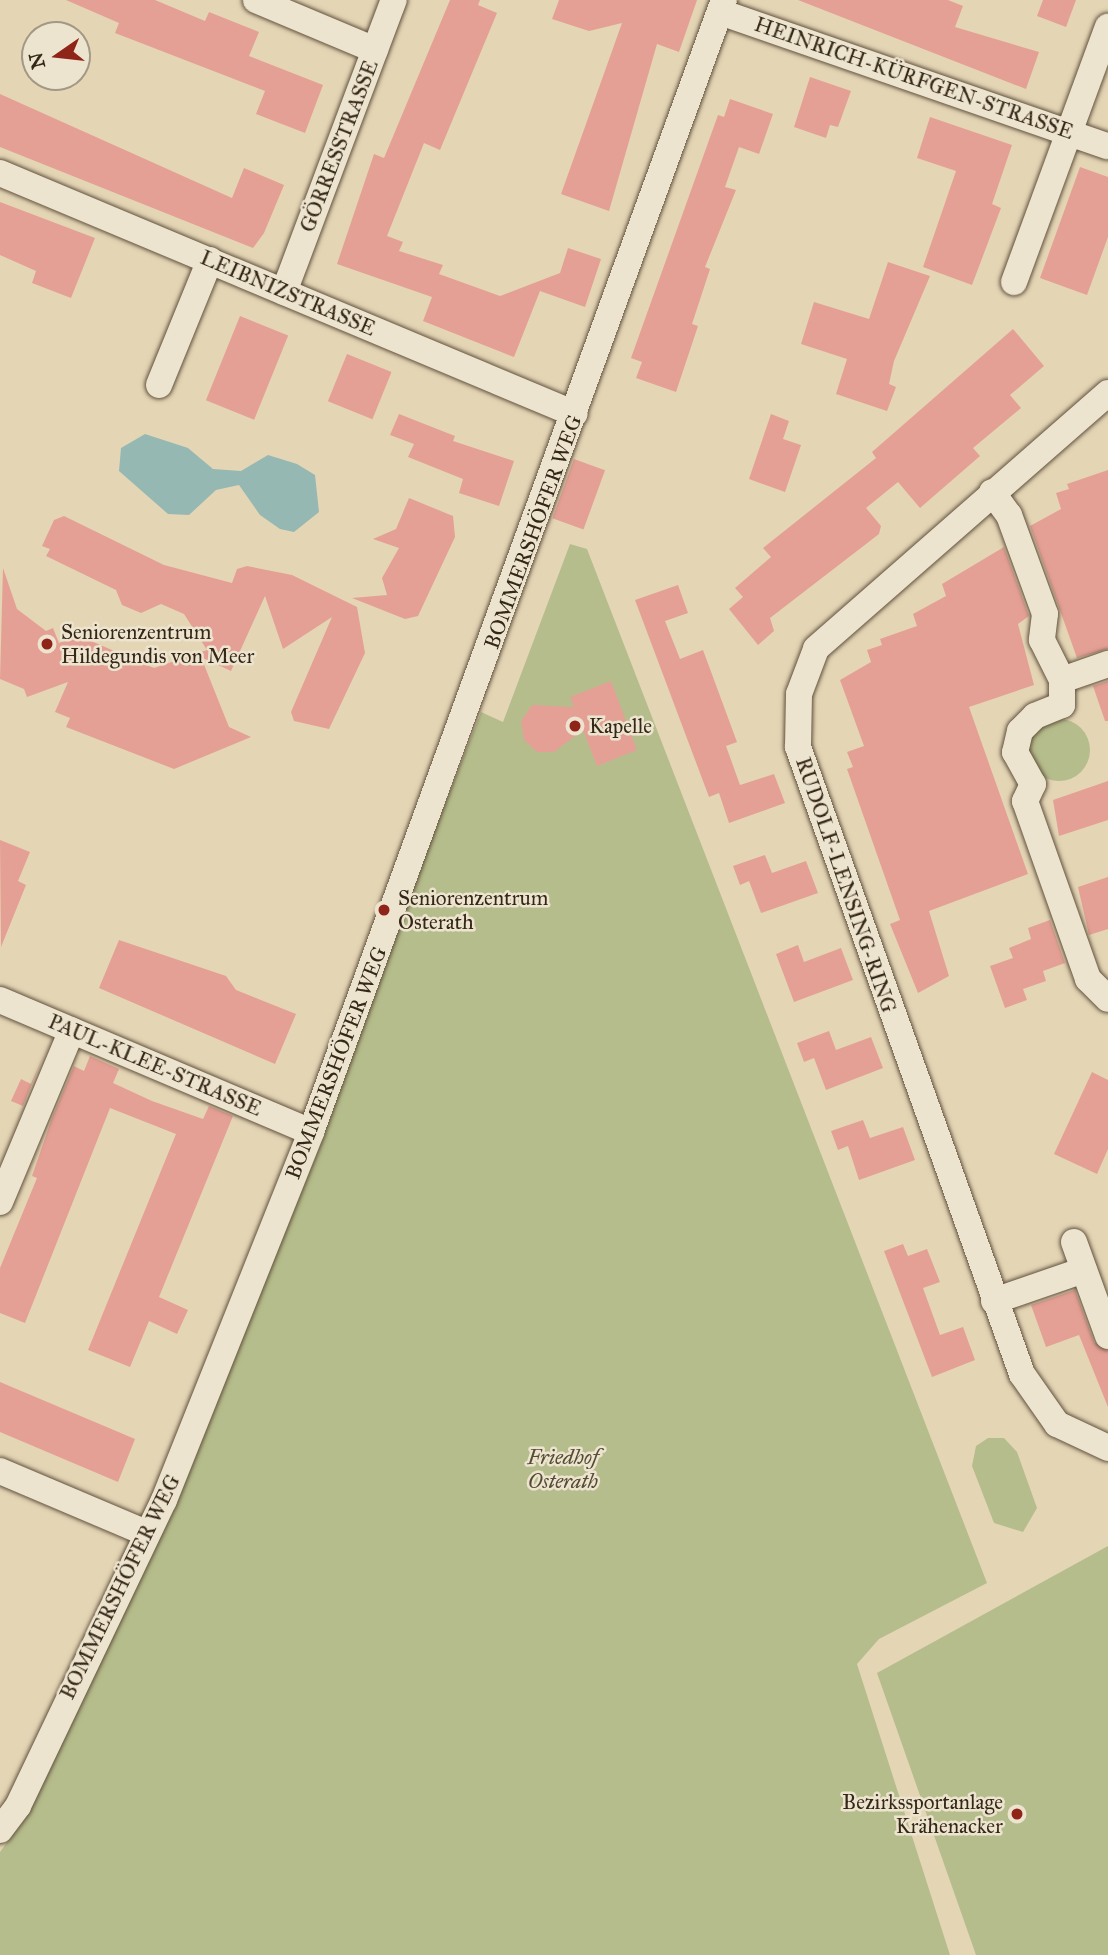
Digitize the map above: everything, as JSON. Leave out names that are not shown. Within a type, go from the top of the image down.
[{"type":"street","points":[[256,0],[375,50]]},
{"type":"street","name":"GÖRRESSTRASSE","points":[[284,292],[394,0]]},
{"type":"street","name":"HEINRICH-KÜRFGEN-STRASSE","points":[[722,6],[1108,146]]},
{"type":"street","name":"BOMMERSHÖFER WEG","points":[[0,1830],[18,1807],[144,1532],[164,1500],[311,1132],[722,6]]},
{"type":"street","points":[[1014,282],[1108,27]]},
{"type":"street","name":"LEIBNIZSTRASSE","points":[[0,173],[575,414]]},
{"type":"street","points":[[159,385],[210,260]]},
{"type":"street","name":"RUDOLF-LENSING-RING","points":[[1108,393],[816,649],[799,694],[797,747],[1022,1374],[1058,1424],[1108,1448]]},
{"type":"street","points":[[992,492],[1009,515],[1045,614],[1041,640],[1062,680],[1062,705],[1035,716],[1020,731],[1015,751],[1033,784],[1025,801],[1088,979],[1108,999]]},
{"type":"street","points":[[1062,680],[1108,664]]},
{"type":"street","name":"PAUL-KLEE-STRASSE","points":[[0,1000],[311,1132]]},
{"type":"street","points":[[0,1202],[72,1030]]},
{"type":"street","points":[[1074,1242],[1108,1336]]},
{"type":"street","points":[[994,1301],[1084,1270]]},
{"type":"street","points":[[0,1471],[144,1532]]},
{"type":"green space","name":"Friedhof Osterath","points":[[570,544],[587,549],[987,1583],[879,1639],[857,1664],[950,1955],[0,1955],[0,1852],[26,1816],[154,1550],[481,712],[503,722]]},
{"type":"green space","points":[[1059,719],[1071,721],[1081,728],[1088,738],[1088,762],[1081,772],[1071,779],[1059,781],[1047,779],[1037,772],[1030,762],[1028,750],[1030,738],[1037,728],[1047,721]]},
{"type":"green space","points":[[988,1438],[1004,1438],[1017,1452],[1037,1508],[1023,1532],[994,1523],[972,1466],[976,1446]]},
{"type":"green space","name":"Bezirkssportanlage Krähenacker","points":[[1108,1546],[1108,1955],[976,1955],[877,1673]]},
{"type":"water","points":[[145,434],[188,448],[213,469],[241,471],[268,455],[297,464],[315,475],[319,512],[294,532],[280,529],[260,515],[239,485],[216,490],[189,515],[168,514],[119,471],[121,448]]},
{"type":"building","points":[[66,0],[155,0],[205,21],[209,12],[259,32],[249,56],[323,85],[305,133],[256,114],[265,91],[115,33],[119,23]]},
{"type":"building","points":[[450,0],[480,0],[478,5],[497,13],[440,150],[424,143],[387,236],[403,242],[399,251],[443,265],[439,274],[500,296],[560,273],[568,248],[601,259],[585,307],[540,291],[514,357],[423,321],[432,297],[337,264],[374,154],[384,158]]},
{"type":"building","points":[[559,0],[697,0],[679,52],[657,44],[609,211],[561,194],[622,23],[589,31],[552,19]]},
{"type":"building","points":[[798,0],[948,0],[963,6],[955,27],[1039,52],[1026,89]]},
{"type":"building","points":[[1043,0],[1076,0],[1066,27],[1037,16]]},
{"type":"building","points":[[810,77],[851,91],[838,127],[830,125],[826,138],[794,127]]},
{"type":"building","points":[[0,94],[232,198],[244,168],[284,185],[264,233],[253,248],[0,147]]},
{"type":"building","points":[[730,99],[773,114],[759,154],[739,147],[725,187],[736,190],[705,267],[710,269],[692,324],[698,326],[676,392],[636,378],[642,362],[631,358],[718,115],[724,117]]},
{"type":"building","points":[[930,117],[1012,145],[992,204],[1001,208],[972,285],[923,267],[956,171],[917,158]]},
{"type":"building","points":[[1080,167],[1108,177],[1108,237],[1087,295],[1040,278]]},
{"type":"building","points":[[0,202],[95,238],[71,298],[32,283],[36,271],[0,255]]},
{"type":"building","points":[[888,262],[930,276],[894,361],[889,384],[896,387],[887,411],[836,394],[847,359],[801,344],[814,302],[869,319]]},
{"type":"building","points":[[240,316],[288,335],[254,420],[206,400]]},
{"type":"building","points":[[1013,329],[1044,366],[1010,395],[1021,408],[973,448],[980,456],[920,508],[898,482],[866,508],[881,526],[879,534],[770,618],[774,631],[758,645],[729,609],[743,597],[735,588],[771,557],[763,548],[876,458],[872,452]]},
{"type":"building","points":[[347,354],[392,372],[372,419],[328,401]]},
{"type":"building","points":[[399,414],[455,436],[453,441],[514,461],[499,506],[459,493],[463,479],[408,457],[414,444],[390,435]]},
{"type":"building","points":[[771,414],[789,421],[783,439],[801,445],[785,492],[749,479]]},
{"type":"building","points":[[574,459],[605,470],[583,529],[552,518]]},
{"type":"building","points":[[1108,470],[1108,649],[1077,658],[1030,526],[1061,509],[1056,493],[1069,489],[1067,484]]},
{"type":"building","points":[[409,498],[453,516],[455,537],[418,616],[405,619],[352,598],[387,595],[382,578],[399,548],[373,539],[396,529]]},
{"type":"building","name":"Seniorenzentrum Hildegundis von Meer","points":[[64,516],[164,565],[232,583],[237,569],[247,566],[292,575],[357,607],[365,653],[329,729],[294,721],[291,712],[332,617],[283,649],[265,596],[231,671],[201,657],[229,727],[251,737],[174,769],[66,727],[70,718],[55,712],[68,682],[27,697],[24,689],[0,679],[3,568],[17,609],[46,631],[53,628],[59,643],[77,635],[154,668],[207,650],[184,614],[161,604],[141,613],[122,605],[116,590],[46,556],[50,549],[42,546],[54,520]]},
{"type":"building","points":[[1004,547],[1029,616],[1018,624],[1034,685],[969,707],[1028,874],[929,911],[949,976],[918,993],[890,924],[900,920],[847,769],[853,767],[847,752],[864,746],[840,680],[871,662],[867,650],[882,645],[880,639],[917,626],[913,614],[946,596],[942,584]]},
{"type":"building","points":[[678,585],[688,613],[665,621],[680,659],[703,650],[737,742],[726,746],[740,785],[774,774],[785,803],[729,823],[719,793],[709,797],[635,600]]},
{"type":"building","name":"Kapelle","points":[[611,681],[637,750],[597,766],[583,730],[554,752],[537,752],[524,740],[521,721],[532,705],[574,707],[570,697]]},
{"type":"building","points":[[1108,681],[1108,721],[1105,721],[1093,686]]},
{"type":"building","points":[[1108,781],[1108,820],[1059,836],[1053,800]]},
{"type":"building","points":[[0,840],[30,852],[18,881],[26,885],[1,947]]},
{"type":"building","points":[[765,855],[772,873],[806,861],[818,893],[761,913],[749,881],[740,885],[733,866]]},
{"type":"building","points":[[1108,877],[1108,929],[1089,935],[1078,887]]},
{"type":"building","points":[[1050,920],[1065,963],[1043,971],[1046,981],[1023,989],[1027,1000],[1005,1008],[990,966],[1013,958],[1009,948],[1031,939],[1028,928]]},
{"type":"building","points":[[119,940],[226,976],[236,990],[296,1014],[275,1064],[99,988]]},
{"type":"building","points":[[798,945],[804,962],[841,948],[853,980],[794,1002],[776,954]]},
{"type":"building","points":[[829,1031],[836,1050],[871,1037],[883,1068],[826,1090],[814,1058],[804,1062],[797,1043]]},
{"type":"building","points":[[44,1054],[23,1106],[11,1101],[21,1079],[31,1084]]},
{"type":"building","points":[[90,1056],[119,1069],[113,1083],[152,1101],[203,1119],[209,1106],[233,1116],[159,1297],[188,1310],[177,1334],[149,1321],[130,1367],[88,1350],[176,1134],[110,1108],[25,1323],[0,1313],[0,1268],[37,1178],[32,1176],[52,1118],[74,1066],[84,1071]]},
{"type":"building","points":[[1092,1072],[1108,1080],[1108,1149],[1097,1174],[1054,1154]]},
{"type":"building","points":[[863,1120],[870,1138],[903,1127],[915,1160],[859,1180],[848,1146],[838,1150],[831,1131]]},
{"type":"building","points":[[903,1244],[908,1256],[927,1249],[940,1282],[923,1288],[940,1335],[963,1327],[975,1360],[932,1377],[884,1251]]},
{"type":"building","points":[[1075,1290],[1094,1342],[1108,1351],[1108,1407],[1079,1335],[1046,1347],[1031,1305]]},
{"type":"building","points":[[0,1382],[135,1439],[118,1482],[0,1432]]},
{"type":"place","name":"Seniorenzentrum Hildegundis von Meer","points":[[47,644]]},
{"type":"place","name":"Kapelle","points":[[575,726]]},
{"type":"place","name":"Seniorenzentrum Osterath","points":[[384,910]]},
{"type":"place","name":"Bezirkssportanlage Krähenacker","points":[[1017,1814]]}]
